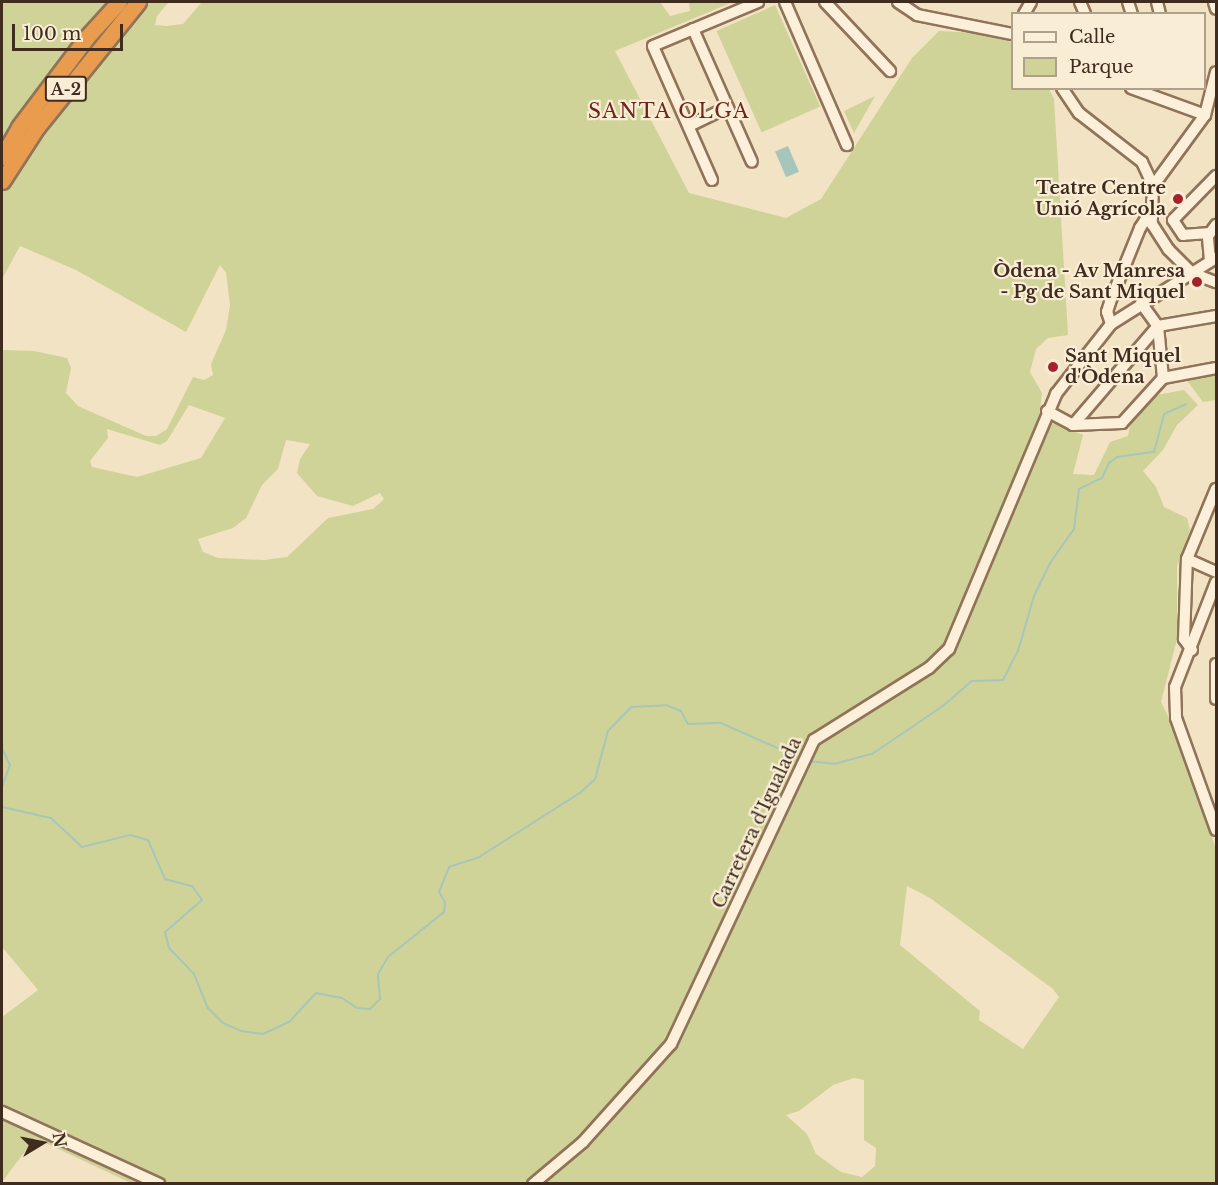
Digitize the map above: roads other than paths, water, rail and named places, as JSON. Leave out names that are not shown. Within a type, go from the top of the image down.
[{"type":"highway","points":[[19,127],[46,80],[108,2]]},
{"type":"highway","name":"A-2","points":[[2,157],[19,127],[87,37],[119,2]]},
{"type":"highway","name":"A-2","points":[[2,181],[37,127],[138,2]]},
{"type":"street","points":[[712,180],[653,46],[758,2]]},
{"type":"street","points":[[785,2],[847,145]]},
{"type":"street","points":[[825,2],[890,71]]},
{"type":"street","points":[[898,2],[917,15],[1011,34]]},
{"type":"street","points":[[1214,2],[1216,9]]},
{"type":"street","points":[[693,29],[752,162]]},
{"type":"street","points":[[1153,186],[1205,115],[1216,72]]},
{"type":"street","points":[[1063,90],[1079,113],[1142,162],[1153,186],[1152,224],[1159,237],[1191,273],[1216,282]]},
{"type":"street","points":[[1136,90],[1205,115]]},
{"type":"street","points":[[689,126],[728,108]]},
{"type":"street","points":[[1153,208],[1140,228],[1110,302],[1107,312],[1111,324],[1213,260],[1213,229],[1183,235],[1173,220],[1216,176]]},
{"type":"street","points":[[1142,303],[1158,326],[1163,378]]},
{"type":"street","points":[[1073,425],[1158,326],[1216,316]]},
{"type":"street","name":"Carretera d'Igualada","points":[[532,1184],[583,1142],[671,1044],[803,759],[822,732],[929,668],[949,649],[1047,411],[1111,324]]},
{"type":"street","points":[[1047,411],[1073,425],[1122,423],[1163,378],[1216,368]]},
{"type":"street","points":[[1192,650],[1184,639],[1187,559],[1216,489]]},
{"type":"street","points":[[1187,559],[1216,572]]},
{"type":"street","points":[[1216,582],[1192,650],[1175,687],[1176,718],[1216,830]]},
{"type":"street","points":[[1216,664],[1216,699]]},
{"type":"street","points":[[2,1112],[159,1184]]},
{"type":"water","points":[[788,146],[799,172],[786,177],[775,151]]},
{"type":"waterway","points":[[807,761],[834,764],[872,754],[943,706],[972,681],[1003,680],[1018,651],[1034,596],[1050,563],[1074,529],[1079,489],[1102,478],[1109,463],[1117,457],[1154,452],[1164,414],[1186,404]]},
{"type":"waterway","points":[[2,807],[51,818],[82,847],[130,835],[148,840],[165,879],[192,886],[202,900],[165,932],[169,948],[194,974],[208,1008],[223,1023],[241,1031],[263,1034],[289,1022],[316,993],[342,998],[357,1008],[370,1009],[380,999],[378,974],[388,957],[444,912],[445,902],[439,892],[449,867],[479,857],[580,793],[595,779],[608,731],[631,707],[666,705],[681,711],[688,724],[721,723],[802,759]]},
{"type":"waterway","points":[[2,748],[10,765],[2,787]]},
{"type":"place","name":"Teatre Centre Unió Agrícola","points":[[1178,199]]},
{"type":"place","name":"Òdena - Av Manresa - Pg de Sant Miquel","points":[[1197,282]]},
{"type":"place","name":"Sant Miquel d'Òdena","points":[[1053,367]]},
{"type":"district","name":"SANTA OLGA","points":[[669,111]]}]
